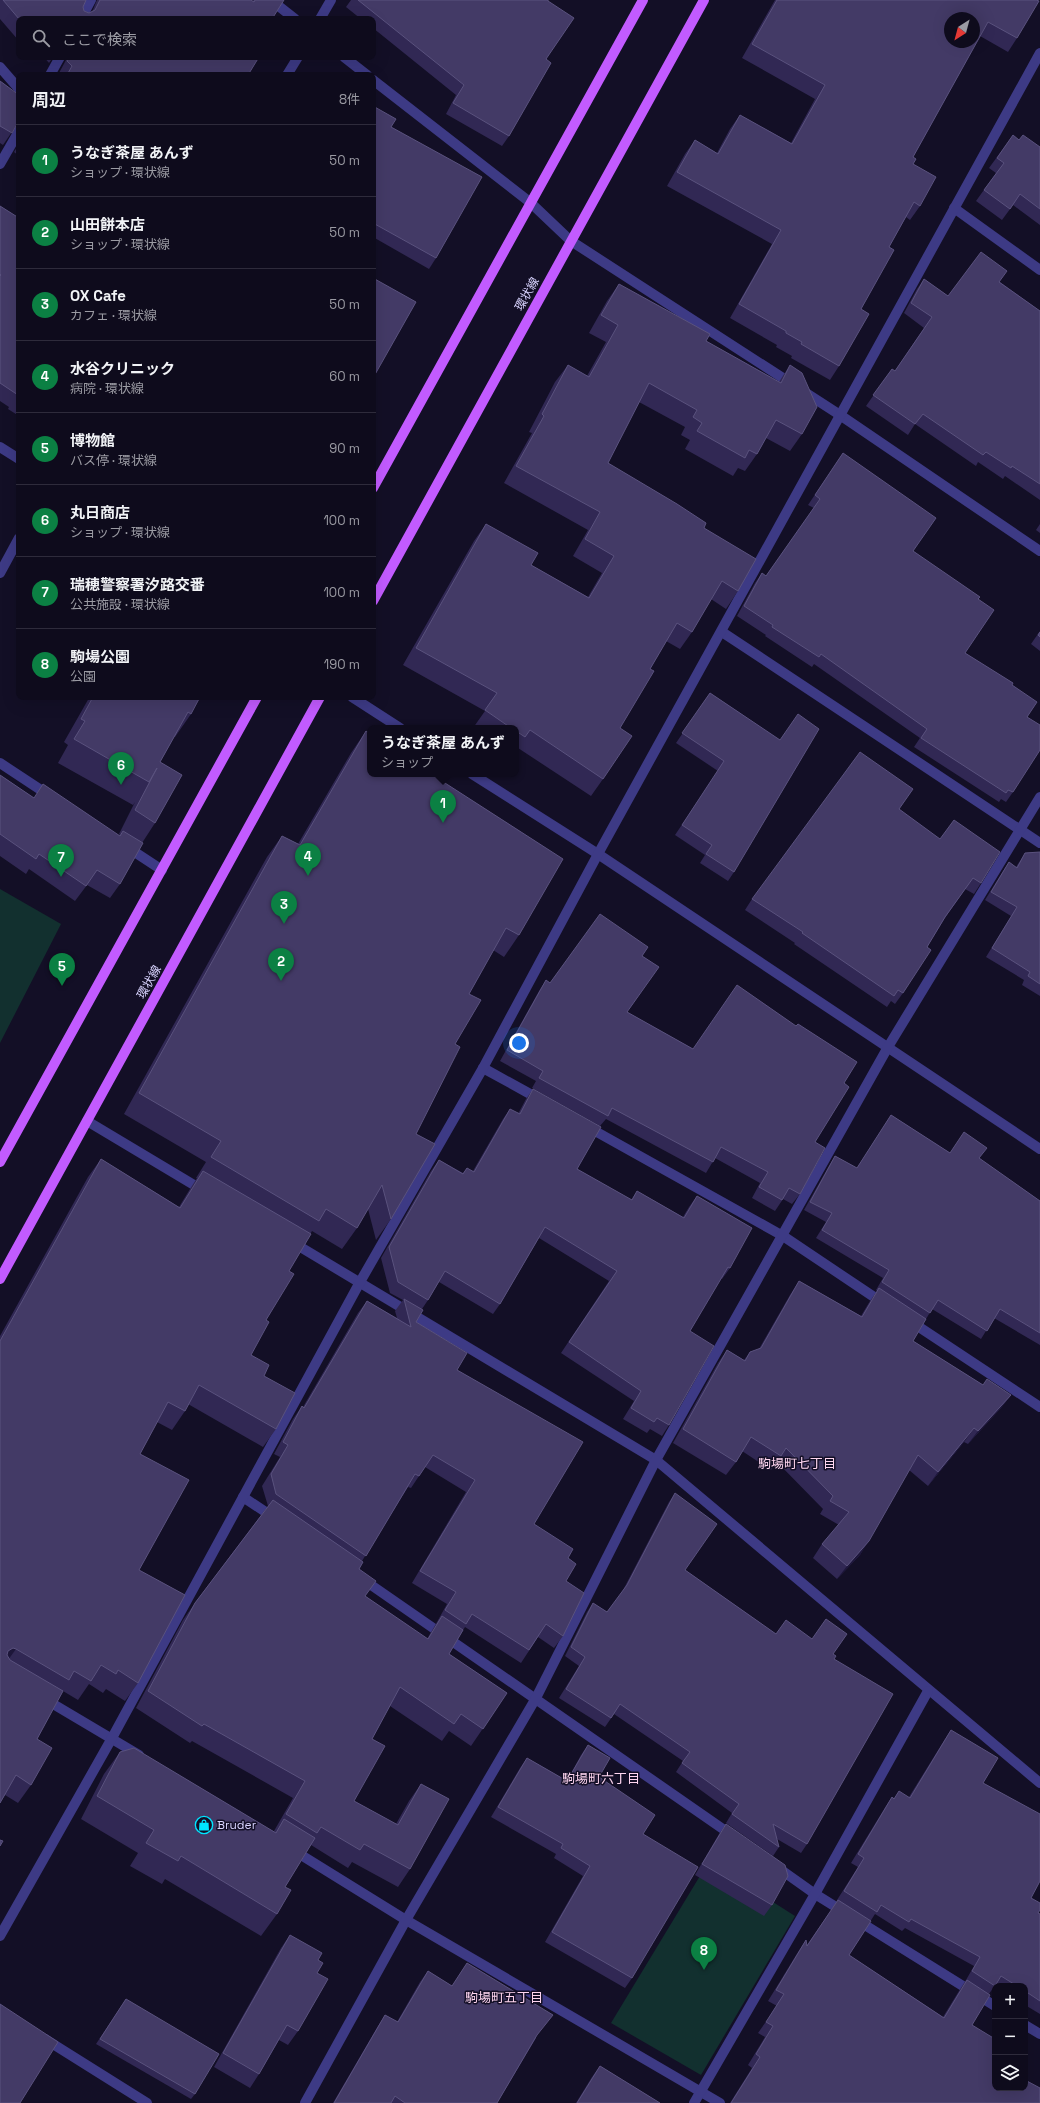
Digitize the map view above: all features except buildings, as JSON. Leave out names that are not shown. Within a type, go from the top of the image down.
[{"type":"main road","points":[[376,483],[644,0]]},
{"type":"main road","name":"環状線","points":[[376,596],[704,0]]},
{"type":"main road","points":[[0,1162],[255,700]]},
{"type":"main road","name":"環状線","points":[[0,1279],[318,700]]},
{"type":"street","points":[[83,16],[91,0]]},
{"type":"street","points":[[270,0],[291,16]]},
{"type":"street","points":[[322,16],[331,0]]},
{"type":"street","points":[[0,1936],[112,1738],[360,1282],[483,1068],[598,854],[722,632],[1040,53]]},
{"type":"street","points":[[52,72],[58,60]]},
{"type":"street","points":[[289,72],[296,60]]},
{"type":"street","points":[[348,60],[363,72]]},
{"type":"street","points":[[0,67],[16,86]]},
{"type":"street","points":[[376,82],[531,203],[571,241],[840,415],[1040,551]]},
{"type":"street","points":[[0,164],[16,136]]},
{"type":"street","points":[[954,208],[1040,270]]},
{"type":"street","points":[[0,447],[16,457]]},
{"type":"street","points":[[0,573],[16,544]]},
{"type":"street","points":[[722,632],[1040,843]]},
{"type":"street","points":[[357,700],[395,725]]},
{"type":"street","points":[[0,763],[59,802]]},
{"type":"street","points":[[477,777],[598,854],[1040,1149]]},
{"type":"street","points":[[305,2103],[406,1920],[536,1698],[656,1460],[888,1047],[1040,797]]},
{"type":"street","points":[[118,841],[162,870]]},
{"type":"street","points":[[483,1068],[553,1107]]},
{"type":"street","points":[[574,1119],[782,1236],[1040,1407]]},
{"type":"street","points":[[87,1121],[216,1198]]},
{"type":"street","points":[[285,1238],[656,1460],[928,1691],[1040,1783]]},
{"type":"street","points":[[243,1497],[282,1524]]},
{"type":"street","points":[[354,1573],[536,1698],[744,1844]]},
{"type":"street","points":[[694,2103],[816,1894],[928,1691]]},
{"type":"street","points":[[33,1692],[145,1759]]},
{"type":"street","points":[[286,1846],[406,1920],[720,2103]]},
{"type":"street","points":[[770,1862],[816,1894],[992,2004]]},
{"type":"street","points":[[1028,2027],[1040,2034]]},
{"type":"street","points":[[33,2032],[147,2103]]},
{"type":"green space","points":[[0,889],[61,924],[0,1043]]},
{"type":"green space","points":[[709,1861],[795,1916],[701,2075],[611,2023]]},
{"type":"place","name":"丸日商店","points":[[121,785]]},
{"type":"place","name":"うなぎ茶屋 あんず","points":[[443,823]]},
{"type":"place","name":"水谷クリニック","points":[[308,876]]},
{"type":"place","name":"瑞穂警察署汐路交番","points":[[61,877]]},
{"type":"place","name":"OX Cafe","points":[[284,924]]},
{"type":"place","name":"山田餅本店","points":[[281,981]]},
{"type":"place","name":"博物館","points":[[62,986]]},
{"type":"place","name":"Bruder","points":[[204,1825]]},
{"type":"place","name":"駒場公園","points":[[704,1970]]},
{"type":"district","name":"駒場町七丁目","points":[[797,1463]]},
{"type":"district","name":"駒場町六丁目","points":[[601,1778]]},
{"type":"district","name":"駒場町五丁目","points":[[504,1997]]}]
